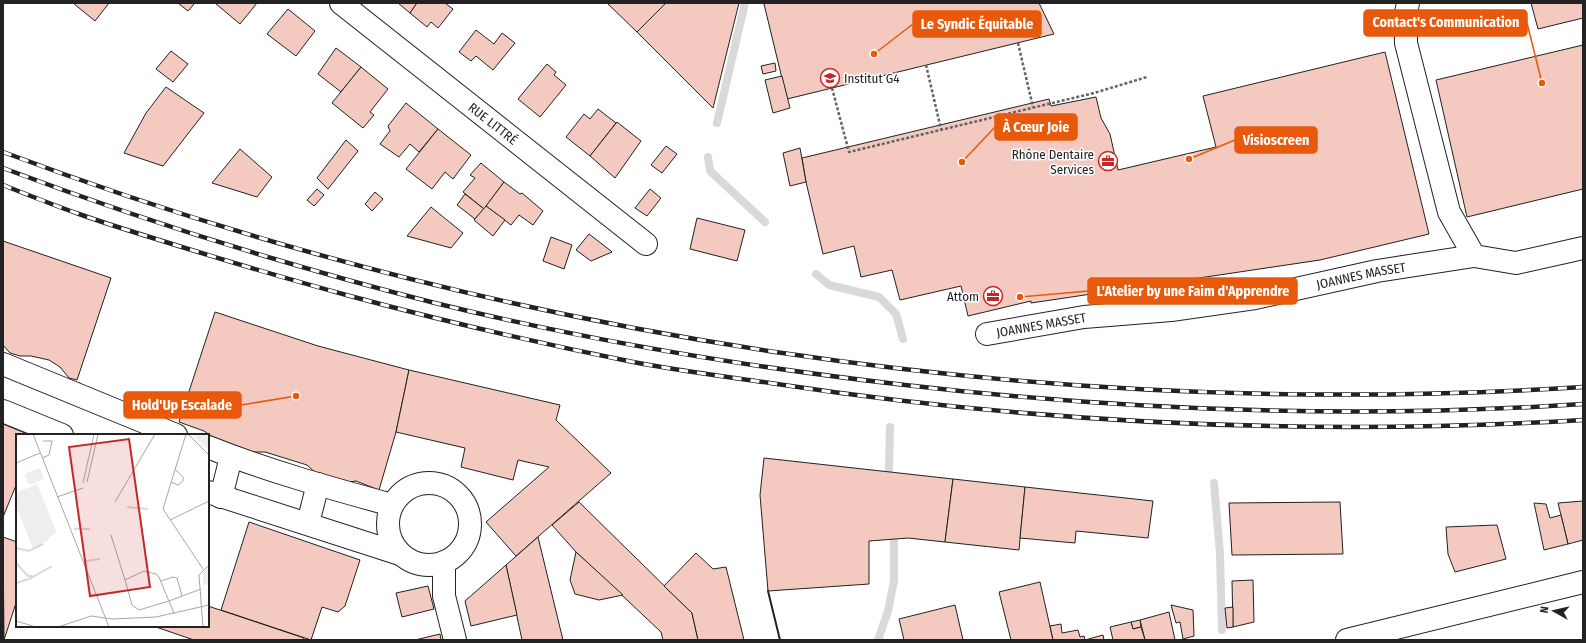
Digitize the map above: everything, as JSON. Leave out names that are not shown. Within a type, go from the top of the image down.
[{"type":"street","name":"RUE LITTRÉ","points":[[342,3],[646,244]]},
{"type":"street","points":[[1408,3],[1406,13],[1406,43],[1449,212],[1474,256]]},
{"type":"street","name":"JOANNES MASSET","points":[[987,334],[1084,317],[1171,310],[1255,298],[1377,271],[1474,256],[1516,263],[1583,248]]},
{"type":"street","points":[[3,364],[129,426],[171,434]]},
{"type":"street","points":[[3,411],[60,434]]},
{"type":"street","points":[[209,448],[231,457],[318,484],[392,505]]},
{"type":"street","points":[[231,457],[214,494],[308,523],[400,554],[410,561],[421,564],[432,565],[444,562],[455,556],[464,546],[469,533],[470,520],[466,507],[459,496],[449,488],[437,484],[423,483],[411,487],[400,495],[392,505],[388,518],[388,531],[392,543],[400,554]]},
{"type":"street","points":[[308,523],[318,484]]},
{"type":"street","points":[[444,562],[444,596],[455,640]]},
{"type":"street","points":[[1347,640],[1583,582]]},
{"type":"path","points":[[1018,43],[1033,107]]},
{"type":"path","points":[[926,65],[941,129]]},
{"type":"path","points":[[832,88],[849,152],[1094,93],[1147,77]]},
{"type":"building","points":[[73,3],[109,3],[95,21]]},
{"type":"building","points":[[178,3],[195,3],[188,11]]},
{"type":"building","points":[[215,3],[257,3],[240,24]]},
{"type":"building","points":[[398,3],[417,3],[410,13]]},
{"type":"building","points":[[417,3],[445,3],[453,9],[438,28],[431,22],[427,27],[410,13]]},
{"type":"building","points":[[607,3],[666,3],[637,32]]},
{"type":"building","points":[[666,3],[739,3],[713,108],[637,32]]},
{"type":"building","points":[[1039,3],[1054,34],[787,99],[764,4]]},
{"type":"building","points":[[1531,3],[1583,3],[1583,18],[1538,29]]},
{"type":"building","points":[[288,9],[315,31],[296,56],[267,34]]},
{"type":"building","points":[[476,30],[494,44],[502,33],[515,43],[493,70],[476,56],[471,61],[459,52]]},
{"type":"building","points":[[1583,45],[1583,189],[1467,217],[1436,80]]},
{"type":"building","points":[[336,48],[361,67],[341,92],[318,74]]},
{"type":"building","points":[[171,51],[188,64],[173,82],[156,69]]},
{"type":"building","points":[[1385,52],[1429,234],[1320,260],[1031,303],[1031,301],[968,316],[961,286],[900,300],[892,270],[861,277],[854,246],[823,254],[806,182],[802,158],[1049,99],[1051,106],[1096,97],[1101,118],[1110,134],[1118,170],[1216,147],[1203,96]]},
{"type":"building","points":[[775,63],[776,71],[763,74],[761,66]]},
{"type":"building","points":[[547,64],[556,72],[554,75],[566,85],[540,117],[518,99]]},
{"type":"building","points":[[361,67],[388,89],[370,112],[374,115],[363,128],[332,103]]},
{"type":"building","points":[[782,76],[790,108],[773,113],[765,80]]},
{"type":"building","points":[[166,87],[204,113],[163,166],[124,153],[146,113]]},
{"type":"building","points":[[406,103],[438,129],[419,152],[410,144],[399,157],[380,144],[390,131],[388,126]]},
{"type":"building","points":[[598,109],[616,123],[590,156],[566,137],[584,114],[590,119]]},
{"type":"building","points":[[617,122],[641,141],[615,178],[590,156]]},
{"type":"building","points":[[438,129],[471,155],[453,179],[445,172],[432,189],[406,169]]},
{"type":"building","points":[[346,140],[358,151],[328,189],[317,178]]},
{"type":"building","points":[[666,146],[677,154],[662,173],[651,165]]},
{"type":"building","points":[[800,148],[806,182],[790,186],[783,153]]},
{"type":"building","points":[[240,149],[272,177],[257,197],[212,183]]},
{"type":"building","points":[[481,163],[504,182],[484,209],[463,192],[475,178],[470,175]]},
{"type":"building","points":[[504,182],[520,194],[522,193],[543,211],[533,225],[519,215],[511,225],[486,206]]},
{"type":"building","points":[[317,189],[324,195],[314,206],[307,200]]},
{"type":"building","points":[[650,189],[661,198],[647,216],[635,208]]},
{"type":"building","points":[[375,192],[383,199],[372,211],[365,204]]},
{"type":"building","points":[[465,194],[484,209],[475,219],[457,205]]},
{"type":"building","points":[[486,206],[505,220],[493,236],[474,220]]},
{"type":"building","points":[[431,207],[463,233],[451,248],[407,236]]},
{"type":"building","points":[[697,218],[745,230],[737,261],[690,249]]},
{"type":"building","points":[[589,234],[612,252],[591,261],[576,250]]},
{"type":"building","points":[[551,237],[572,245],[564,269],[543,261]]},
{"type":"building","points":[[3,241],[111,278],[77,380],[69,378],[60,367],[49,360],[10,353],[3,345]]},
{"type":"building","points":[[215,312],[318,346],[409,370],[396,432],[379,490],[356,481],[349,482],[319,476],[307,465],[265,452],[252,452],[223,444],[204,431],[179,422]]},
{"type":"building","points":[[409,370],[560,405],[556,420],[611,473],[516,556],[486,522],[549,467],[518,460],[513,480],[461,467],[465,448],[396,432]]},
{"type":"building","points":[[3,424],[28,434],[16,434],[16,485],[3,517]]},
{"type":"building","points":[[764,458],[953,479],[945,542],[908,538],[869,541],[869,584],[768,591],[760,495]]},
{"type":"building","points":[[953,479],[1025,487],[1019,550],[945,542]]},
{"type":"building","points":[[1025,487],[1153,501],[1148,538],[1076,531],[1075,543],[1020,538]]},
{"type":"building","points":[[1583,501],[1583,540],[1568,544],[1558,503]]},
{"type":"building","points":[[579,502],[692,613],[698,640],[663,640],[661,632],[576,552],[552,525]]},
{"type":"building","points":[[1340,502],[1343,554],[1232,555],[1229,503]]},
{"type":"building","points":[[1534,503],[1546,504],[1550,518],[1561,515],[1568,544],[1544,550]]},
{"type":"building","points":[[249,522],[360,560],[345,606],[338,612],[322,607],[311,640],[221,610]]},
{"type":"building","points":[[1497,525],[1506,559],[1455,572],[1448,554],[1446,527]]},
{"type":"building","points":[[3,537],[16,542],[16,603],[4,640]]},
{"type":"building","points":[[538,537],[563,640],[522,640],[506,565]]},
{"type":"building","points":[[576,552],[623,595],[599,600],[575,594],[570,580]]},
{"type":"building","points":[[696,553],[713,569],[726,567],[744,640],[698,640],[692,613],[664,586]]},
{"type":"building","points":[[506,565],[517,615],[471,626],[465,601]]},
{"type":"building","points":[[1253,580],[1254,622],[1233,627],[1232,581]]},
{"type":"building","points":[[1040,582],[1053,640],[1011,640],[999,592]]},
{"type":"building","points":[[428,586],[434,609],[402,617],[396,593]]},
{"type":"building","points":[[955,605],[963,640],[904,640],[899,619]]},
{"type":"building","points":[[1171,605],[1193,610],[1194,636],[1183,639],[1180,622],[1176,623]]},
{"type":"building","points":[[209,606],[304,638],[303,640],[194,640],[156,627],[209,627]]},
{"type":"building","points":[[1233,607],[1233,627],[1227,628],[1225,608]]},
{"type":"building","points":[[1169,612],[1175,640],[1145,640],[1140,620]]},
{"type":"building","points":[[1140,620],[1141,627],[1133,629],[1131,622]]},
{"type":"building","points":[[1131,622],[1133,629],[1141,627],[1145,640],[1113,640],[1110,627]]},
{"type":"building","points":[[1061,624],[1062,633],[1078,630],[1080,637],[1084,636],[1085,640],[1053,640],[1050,626]]},
{"type":"building","points":[[440,634],[441,640],[415,640]]},
{"type":"building","points":[[1103,635],[1104,640],[1085,640]]},
{"type":"waterway","points":[[717,123],[745,3]]},
{"type":"waterway","points":[[708,157],[710,171],[765,222]]},
{"type":"waterway","points":[[816,274],[829,285],[879,297],[896,314],[903,339]]},
{"type":"waterway","points":[[889,472],[890,427]]},
{"type":"waterway","points":[[1214,483],[1220,554],[1222,630]]},
{"type":"waterway","points":[[878,640],[888,611],[894,581],[894,541]]},
{"type":"railway","points":[[3,152],[193,217],[387,273],[583,318],[781,353],[980,377],[1181,391],[1382,394],[1583,387]]},
{"type":"railway","points":[[3,168],[56,188],[217,242],[380,289],[493,317],[610,341],[668,352],[787,370],[989,394],[1074,401],[1244,410],[1413,411],[1498,409],[1583,404]]},
{"type":"railway","points":[[3,185],[117,227],[350,296],[526,339],[633,362],[687,371],[877,398],[977,409],[1179,423],[1381,427],[1482,425],[1583,420]]},
{"type":"wall","points":[[768,591],[780,640]]},
{"type":"place","name":"Le Syndic Équitable","points":[[874,54]]},
{"type":"place","name":"Institut G4","points":[[830,78]]},
{"type":"place","name":"Contact's Communication","points":[[1542,83]]},
{"type":"place","name":"Visioscreen","points":[[1189,159]]},
{"type":"place","name":"Rhône Dentaire Services","points":[[1108,161]]},
{"type":"place","name":"À Cœur Joie","points":[[962,162]]},
{"type":"place","name":"Attom","points":[[993,296]]},
{"type":"place","name":"L'Atelier by une Faim d'Apprendre","points":[[1020,297]]},
{"type":"place","name":"Hold'Up Escalade","points":[[296,396]]}]
